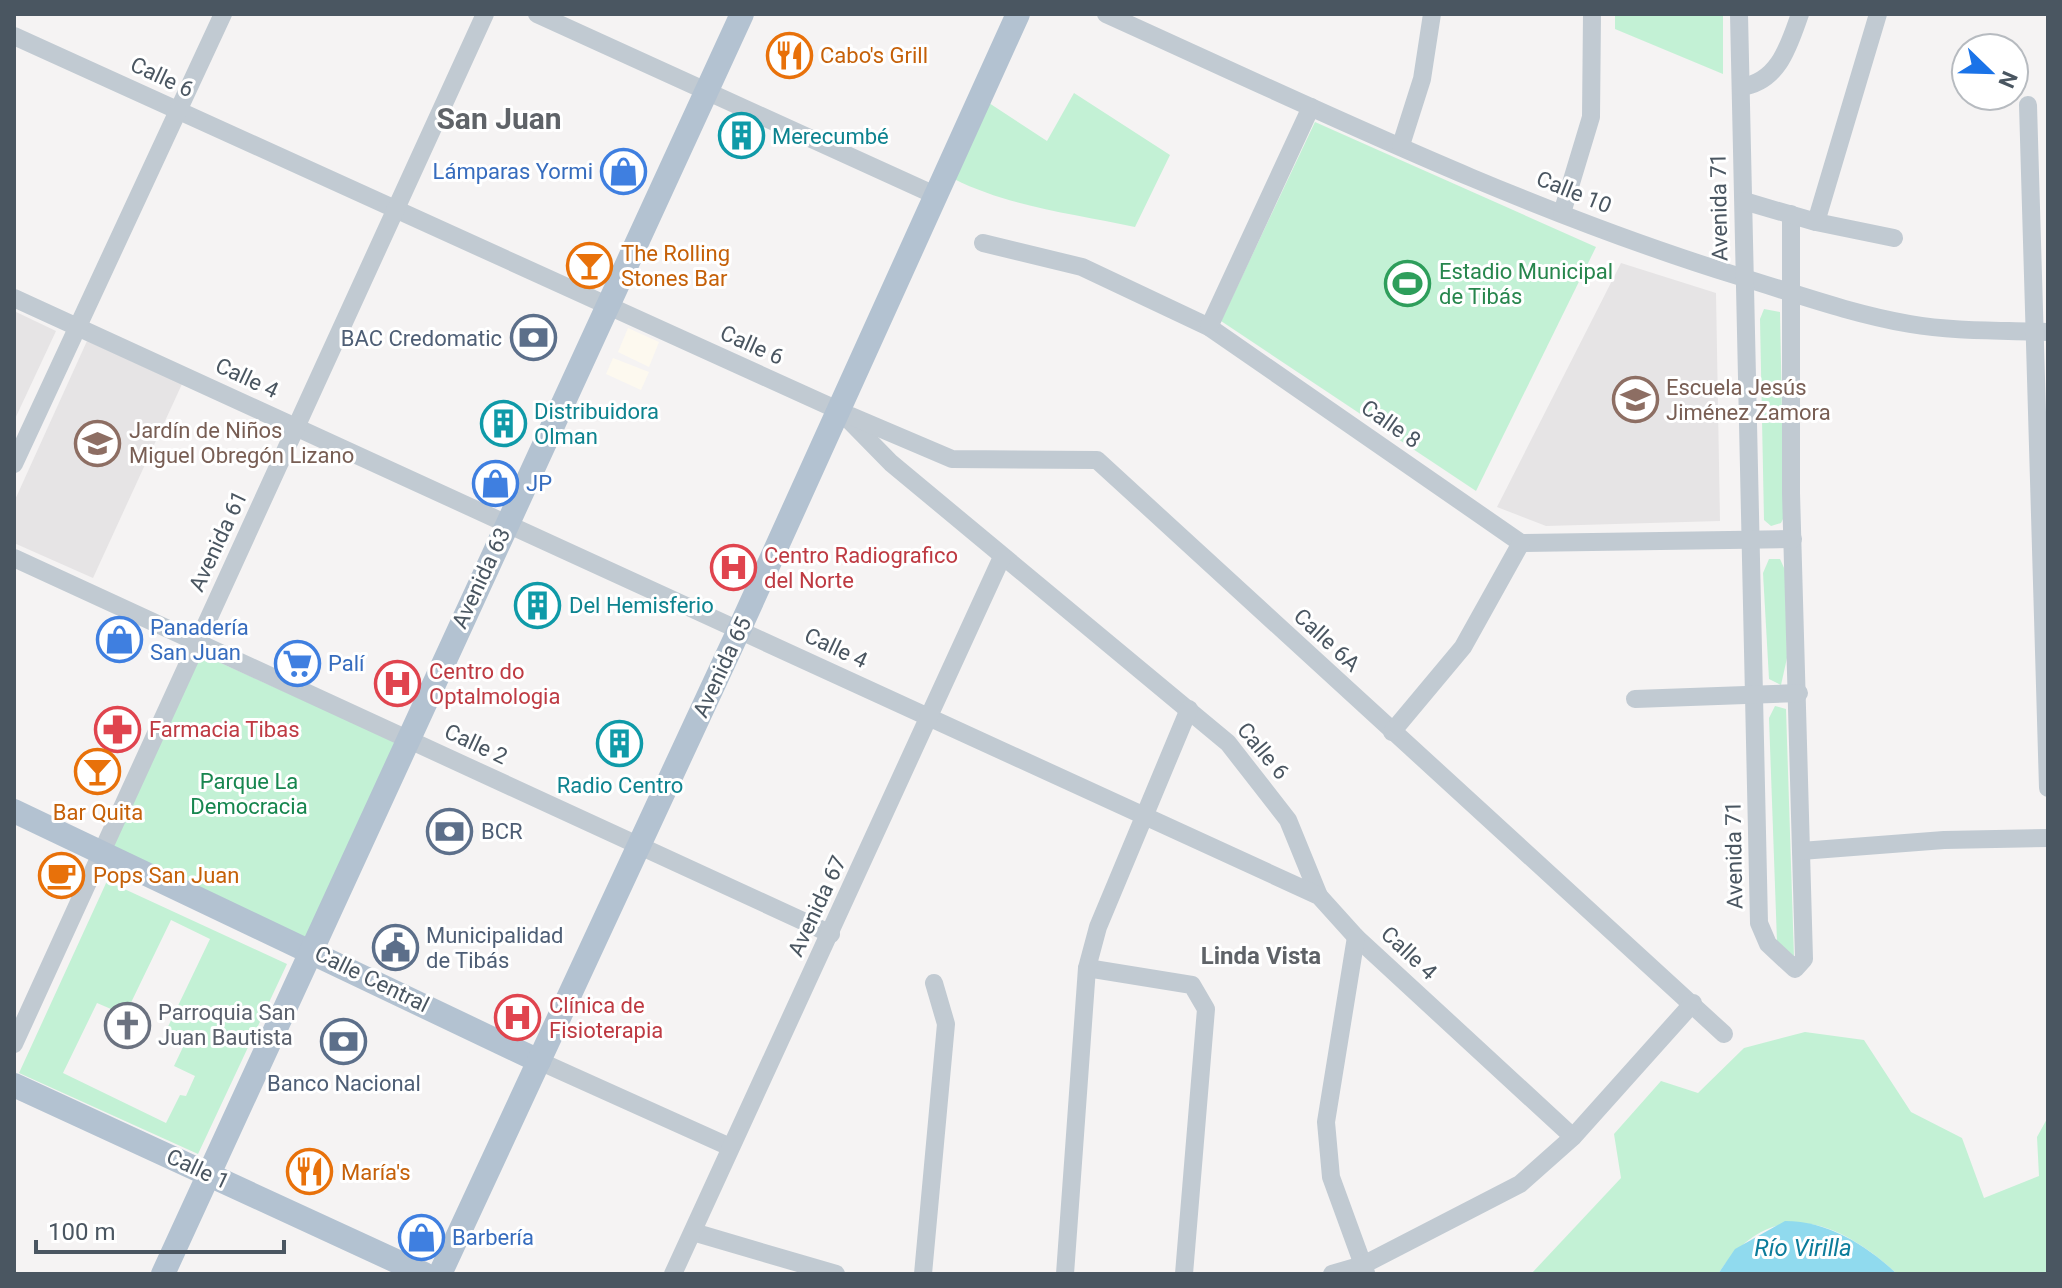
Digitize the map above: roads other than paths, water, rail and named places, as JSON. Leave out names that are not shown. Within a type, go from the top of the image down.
[{"type":"main road","name":"Avenida 63","points":[[163,1274],[742,14]]},
{"type":"main road","name":"Avenida 65","points":[[440,1274],[840,411],[1018,14]]},
{"type":"main road","name":"Calle Central","points":[[14,811],[312,950],[539,1061]]},
{"type":"main road","name":"Calle 1","points":[[14,1085],[424,1274]]},
{"type":"street","points":[[14,464],[223,14]]},
{"type":"street","name":"Avenida 61","points":[[14,1044],[485,14]]},
{"type":"street","points":[[537,14],[937,196]]},
{"type":"street","name":"Calle 10","points":[[1106,14],[1311,107],[1633,242],[1851,312],[1913,325],[1972,331],[2041,331]]},
{"type":"street","points":[[1401,145],[1422,79],[1432,14]]},
{"type":"street","points":[[1562,213],[1591,117],[1592,14]]},
{"type":"street","name":"Avenida 71","points":[[1739,14],[1759,923],[1768,944],[1795,969],[1804,959],[1793,539],[1789,292],[1791,214]]},
{"type":"street","points":[[1741,87],[1757,83],[1773,72],[1789,46],[1800,14]]},
{"type":"street","points":[[1816,222],[1878,14]]},
{"type":"street","name":"Calle 6","points":[[14,36],[840,411],[891,463],[1228,743],[1288,820],[1319,896]]},
{"type":"street","points":[[1209,327],[1311,107]]},
{"type":"street","points":[[2028,112],[2041,331],[2048,788]]},
{"type":"street","points":[[1744,201],[1816,222],[1894,238]]},
{"type":"street","name":"Calle 8","points":[[983,243],[1082,267],[1209,327],[1521,543]]},
{"type":"street","name":"Calle 4","points":[[14,298],[1319,896],[1356,937],[1573,1137]]},
{"type":"street","name":"Calle 6A","points":[[840,411],[902,441],[952,459],[1097,460],[1724,1034]]},
{"type":"street","points":[[891,463],[902,441]]},
{"type":"street","points":[[1392,732],[1463,647],[1521,543],[1793,539]]},
{"type":"street","name":"Avenida 67","points":[[673,1274],[1002,557]]},
{"type":"street","name":"Calle 2","points":[[14,558],[831,934]]},
{"type":"street","points":[[1635,699],[1799,693]]},
{"type":"street","points":[[1065,1274],[1087,968],[1098,927],[1189,709]]},
{"type":"street","points":[[1801,851],[1944,840],[2048,838]]},
{"type":"street","points":[[1356,937],[1326,1122],[1331,1177],[1365,1269]]},
{"type":"street","points":[[1087,968],[1192,985],[1206,1009],[1184,1274]]},
{"type":"street","points":[[923,1274],[946,1024],[934,983]]},
{"type":"street","points":[[1332,1274],[1365,1269],[1520,1184],[1573,1137],[1693,1003]]},
{"type":"street","name":"Calle Central","points":[[539,1061],[730,1147]]},
{"type":"street","points":[[693,1232],[836,1274]]},
{"type":"water","name":"Río Virilla","points":[[1785,1221],[1816,1225],[1846,1237],[1897,1274],[1718,1274],[1735,1249]]},
{"type":"place","name":"Cabo's Grill","points":[[789,55]]},
{"type":"place","name":"Merecumbé","points":[[741,136]]},
{"type":"place","name":"Lámparas Yormi","points":[[624,171]]},
{"type":"place","name":"The Rolling Stones Bar","points":[[590,266]]},
{"type":"place","name":"Estadio Municipal de Tibás","points":[[1408,284]]},
{"type":"place","name":"BAC Credomatic","points":[[533,338]]},
{"type":"place","name":"Escuela Jesús Jiménez Zamora","points":[[1635,400]]},
{"type":"place","name":"Distribuidora Olman","points":[[503,424]]},
{"type":"place","name":"Jardín de Niños Miguel Obregón Lizano","points":[[98,443]]},
{"type":"place","name":"JP","points":[[495,483]]},
{"type":"place","name":"Centro Radiografico del Norte","points":[[733,568]]},
{"type":"place","name":"Del Hemisferio","points":[[538,605]]},
{"type":"place","name":"Panadería San Juan","points":[[119,640]]},
{"type":"place","name":"Palí","points":[[297,663]]},
{"type":"place","name":"Centro do Optalmologia","points":[[398,684]]},
{"type":"place","name":"Farmacia Tibas","points":[[118,729]]},
{"type":"place","name":"Radio Centro","points":[[620,744]]},
{"type":"place","name":"Bar Quita","points":[[98,771]]},
{"type":"place","name":"BCR","points":[[450,831]]},
{"type":"place","name":"Pops San Juan","points":[[62,875]]},
{"type":"place","name":"Municipalidad de Tibás","points":[[395,948]]},
{"type":"place","name":"Clínica de Fisioterapia","points":[[518,1018]]},
{"type":"place","name":"Parroquia San Juan Bautista","points":[[127,1025]]},
{"type":"place","name":"Banco Nacional","points":[[344,1042]]},
{"type":"place","name":"María's","points":[[310,1172]]},
{"type":"place","name":"Barbería","points":[[421,1237]]},
{"type":"district","name":"San Juan","points":[[499,118]]},
{"type":"district","name":"Linda Vista","points":[[1261,956]]},
{"type":"park label","name":"Parque La Democracia","points":[[249,794]]}]
